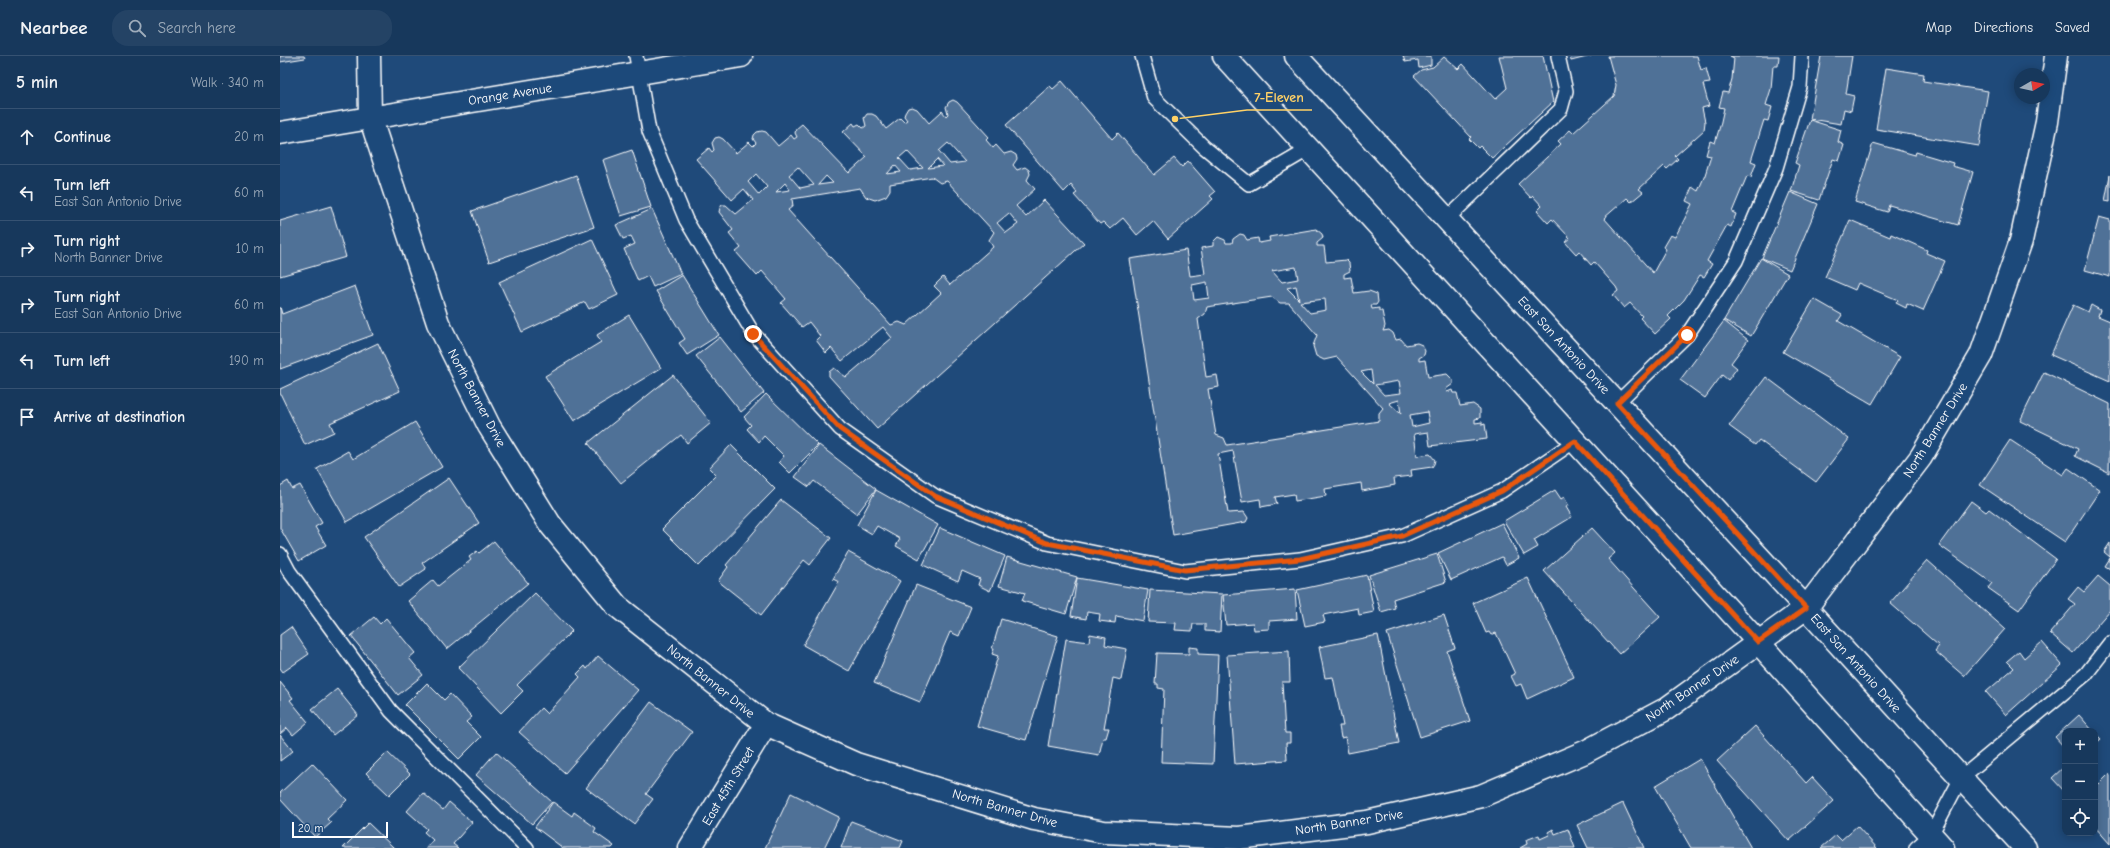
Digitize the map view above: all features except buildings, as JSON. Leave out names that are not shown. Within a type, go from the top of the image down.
[{"type":"street","name":"North Banner Drive","points":[[369,56],[370,117],[438,323],[488,426],[550,524],[617,606],[766,724],[856,764],[1034,819],[1104,832],[1239,838],[1367,822],[1481,796],[1585,752],[1666,709],[1806,608],[1921,457],[1981,355],[2021,241],[2048,122],[2056,56]]},
{"type":"street","name":"Orange Avenue","points":[[280,133],[370,117],[637,64],[741,56]]},
{"type":"street","points":[[1224,56],[1758,642],[1930,844]]},
{"type":"street","name":"East San Antonio Drive","points":[[1296,56],[1806,608],[2025,848]]},
{"type":"street","name":"East 45th Street","points":[[690,848],[766,724]]},
{"type":"lane","points":[[1142,56],[1154,98],[1204,147],[1249,184],[1310,150]]},
{"type":"lane","points":[[1447,219],[1561,109],[1566,91],[1558,56]]},
{"type":"lane","points":[[1617,403],[1687,335],[1736,261],[1776,168],[1800,87],[1802,56]]},
{"type":"lane","points":[[637,64],[649,131],[686,220],[753,334],[840,429],[935,496],[1047,543],[1185,570],[1300,559],[1402,536],[1502,491],[1575,441]]},
{"type":"lane","points":[[280,554],[289,571],[391,711],[527,848]]},
{"type":"lane","points":[[1930,844],[1961,778],[2086,674],[2110,642]]},
{"type":"place","name":"7-Eleven","points":[[1175,119]]},
{"type":"route","points":[[753,334],[840,429],[935,496],[1047,543],[1185,570],[1300,559],[1402,536],[1502,491],[1575,441],[1758,642],[1806,608],[1617,403],[1687,335]]}]
